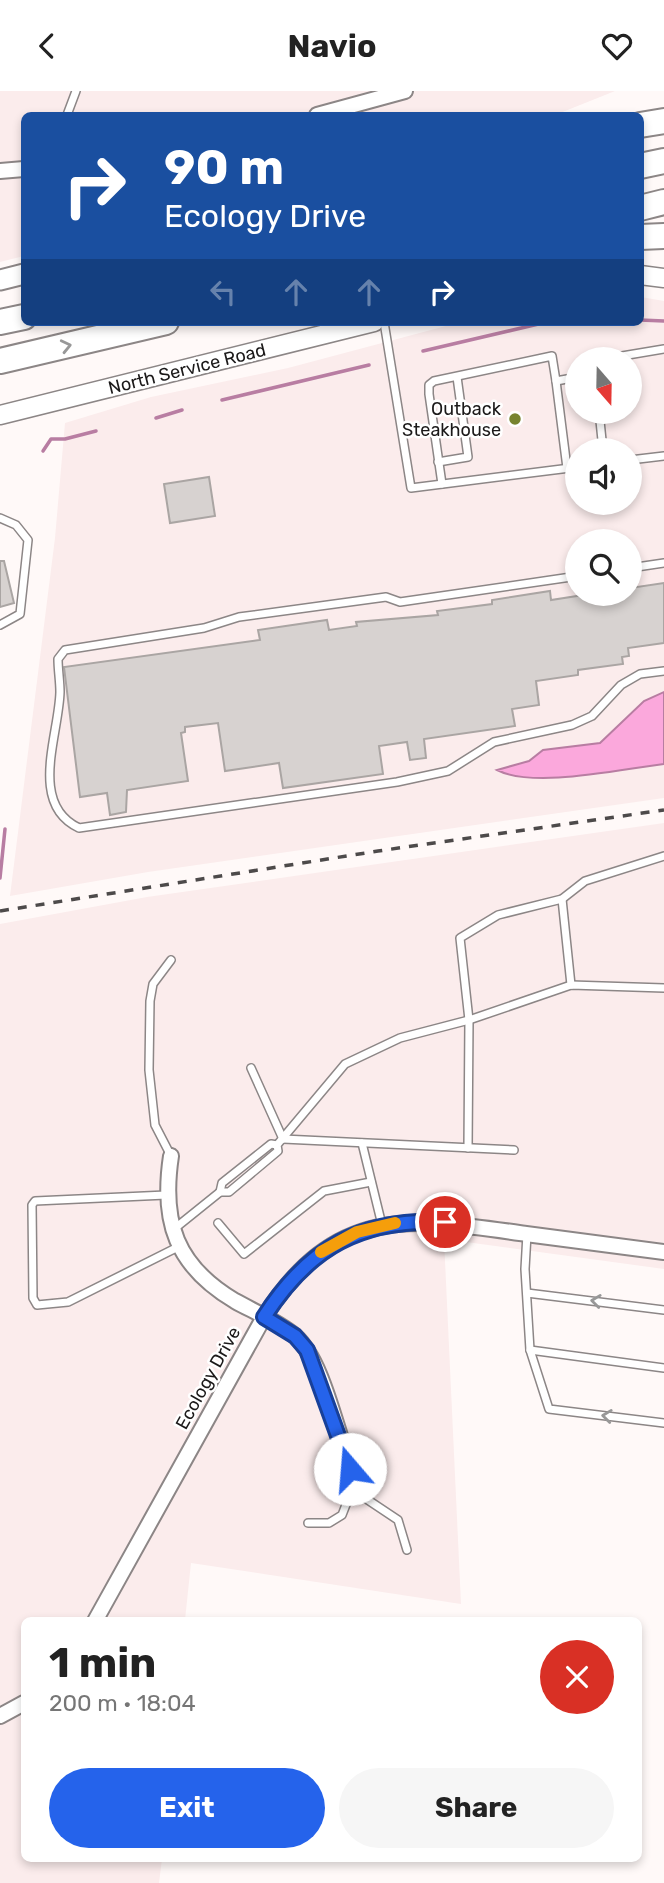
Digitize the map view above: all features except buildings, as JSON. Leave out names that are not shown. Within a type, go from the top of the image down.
[{"type":"highway","points":[[644,124],[664,121]]},
{"type":"highway","points":[[644,165],[664,161]]},
{"type":"highway","points":[[644,207],[664,202]]},
{"type":"highway","points":[[644,237],[664,236]]},
{"type":"highway","points":[[0,323],[21,318]]},
{"type":"highway","points":[[0,361],[149,326]]},
{"type":"main road","points":[[644,119],[664,114]]},
{"type":"main road","points":[[0,280],[21,275]]},
{"type":"street","points":[[354,111],[405,91]]},
{"type":"street","points":[[0,171],[21,169]]},
{"type":"street","points":[[644,276],[664,278]]},
{"type":"street","name":"North Service Road","points":[[0,415],[358,326]]},
{"type":"street","points":[[171,1156],[166,1195],[172,1231],[180,1246],[194,1269],[214,1288],[295,1336],[307,1350],[346,1454]]},
{"type":"street","name":"Ecology Drive","points":[[97,1617],[264,1317],[281,1290],[314,1256],[357,1232],[405,1221],[445,1222],[664,1252]]},
{"type":"street","points":[[0,1716],[21,1705]]},
{"type":"lane","points":[[68,112],[76,91]]},
{"type":"lane","points":[[385,326],[411,488],[565,468]]},
{"type":"lane","points":[[642,353],[664,349]]},
{"type":"lane","points":[[442,484],[429,385],[434,381],[552,356],[565,452]]},
{"type":"lane","points":[[438,462],[468,457],[457,377]]},
{"type":"lane","points":[[556,381],[565,379]]},
{"type":"lane","points":[[642,459],[664,456]]},
{"type":"lane","points":[[0,518],[16,525],[28,540],[20,614],[0,625]]},
{"type":"lane","points":[[642,566],[664,563]]},
{"type":"lane","points":[[565,578],[400,601],[386,597],[239,617],[204,628],[65,650],[58,659],[60,691],[49,779],[55,806],[63,821],[79,828],[397,782],[448,771],[494,742],[572,725],[592,716],[621,685],[640,674],[664,670]]},
{"type":"lane","points":[[468,1148],[468,1020],[460,938],[498,915],[562,899],[585,881],[664,856]]},
{"type":"lane","points":[[562,899],[571,985]]},
{"type":"lane","points":[[171,960],[153,984],[150,1001],[149,1070],[155,1125],[171,1156]]},
{"type":"lane","points":[[280,1142],[345,1064],[400,1038],[468,1020],[571,985],[664,988]]},
{"type":"lane","points":[[250,1068],[280,1142]]},
{"type":"lane","points":[[362,1143],[382,1225]]},
{"type":"lane","points":[[172,1231],[220,1192],[222,1183],[271,1144],[362,1143],[514,1150]]},
{"type":"lane","points":[[218,1223],[244,1254],[324,1191],[371,1182]]},
{"type":"lane","points":[[166,1195],[35,1201],[32,1205],[33,1298],[37,1305],[68,1302],[180,1246]]},
{"type":"lane","points":[[527,1234],[525,1269],[530,1350],[550,1409],[664,1423]]},
{"type":"lane","points":[[527,1293],[664,1310]]},
{"type":"lane","points":[[530,1350],[664,1368]]},
{"type":"lane","points":[[346,1454],[354,1484],[365,1497],[398,1520],[407,1550]]},
{"type":"lane","points":[[308,1523],[329,1523],[342,1515],[354,1484]]},
{"type":"shaded area","points":[[0,91],[615,91],[562,112],[21,112],[21,257],[0,262]]},
{"type":"shaded area","points":[[644,298],[664,301],[664,798],[148,872],[10,896],[55,538],[65,423],[151,397],[288,368],[446,326],[644,326]]},
{"type":"shaded area","points":[[664,692],[664,764],[555,778],[533,778],[497,770],[529,761],[543,750],[600,743],[644,701]]},
{"type":"shaded area","points":[[664,823],[664,1269],[444,1239],[461,1604],[191,1563],[185,1617],[21,1617],[21,1862],[162,1862],[159,1883],[0,1883],[0,924],[147,897]]},
{"type":"waterway","points":[[644,320],[664,321]]},
{"type":"waterway","points":[[423,351],[530,326]]},
{"type":"waterway","points":[[222,400],[369,365]]},
{"type":"waterway","points":[[156,418],[182,410]]},
{"type":"waterway","points":[[43,451],[51,439],[65,439],[96,431]]},
{"type":"waterway","points":[[0,878],[5,829]]},
{"type":"railway","points":[[0,911],[378,851],[664,810]]},
{"type":"slow traffic","points":[[321,1252],[357,1232],[395,1223]]},
{"type":"place","name":"Outback Steakhouse","points":[[515,419]]},
{"type":"route","points":[[350,1469],[307,1350],[295,1336],[264,1317],[281,1290],[296,1273],[314,1256],[335,1243],[357,1232],[382,1225],[405,1221],[445,1222]]}]
